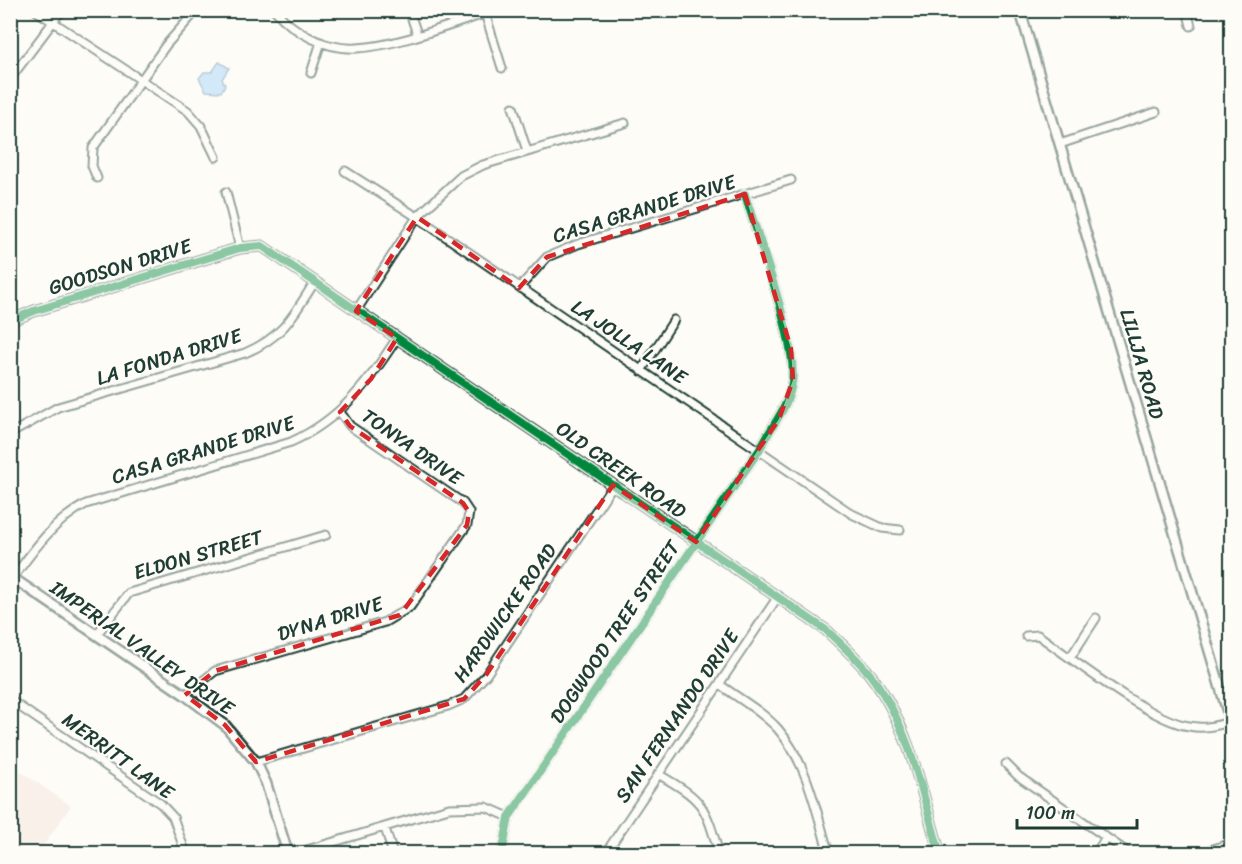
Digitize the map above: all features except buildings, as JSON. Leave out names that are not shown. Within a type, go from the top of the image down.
[{"type":"street","points":[[35,10],[139,81],[188,111],[201,126],[216,157]]},
{"type":"street","points":[[10,79],[62,10]]},
{"type":"street","points":[[97,178],[92,166],[93,148],[166,45],[197,10]]},
{"type":"street","points":[[275,10],[284,21],[321,42],[356,49],[417,34],[496,10]]},
{"type":"street","points":[[409,10],[417,34]]},
{"type":"street","points":[[1020,12],[1031,10]]},
{"type":"street","points":[[1187,10],[1191,26]]},
{"type":"street","points":[[485,12],[502,68]]},
{"type":"street","name":"LILLJA ROAD","points":[[1020,12],[1231,724]]},
{"type":"street","points":[[311,74],[321,42]]},
{"type":"street","points":[[513,106],[527,152]]},
{"type":"street","points":[[1060,144],[1156,112]]},
{"type":"street","points":[[356,311],[417,217],[461,176],[483,165],[625,123]]},
{"type":"street","name":"LA JOLLA LANE","points":[[345,171],[417,217],[864,521],[882,528],[900,530]]},
{"type":"street","name":"CASA GRANDE DRIVE","points":[[519,288],[547,256],[578,244],[791,180]]},
{"type":"street","points":[[226,192],[240,248]]},
{"type":"street","name":"DOGWOOD TREE STREET","points":[[502,854],[509,817],[760,449],[788,400],[793,369],[791,349],[745,194]]},
{"type":"street","name":"OLD CREEK ROAD","points":[[240,248],[262,246],[826,630],[871,676],[890,704],[907,744],[939,854]]},
{"type":"street","name":"GOODSON DRIVE","points":[[10,321],[34,311],[240,248]]},
{"type":"street","name":"LA FONDA DRIVE","points":[[10,434],[58,407],[245,353],[264,345],[287,327],[314,283]]},
{"type":"street","points":[[641,371],[674,320]]},
{"type":"street","name":"CASA GRANDE DRIVE","points":[[12,579],[36,546],[55,526],[69,513],[86,504],[308,435],[340,412],[371,379],[397,338]]},
{"type":"street","name":"TONYA DRIVE","points":[[340,412],[350,426],[463,503],[469,512],[467,525],[458,539]]},
{"type":"street","name":"HARDWICKE ROAD","points":[[256,762],[448,706],[464,699],[486,675],[613,485]]},
{"type":"street","name":"ELDON STREET","points":[[97,634],[129,593],[326,535]]},
{"type":"street","name":"DYNA DRIVE","points":[[185,695],[215,671],[385,622],[400,615],[410,607],[458,539]]},
{"type":"street","name":"IMPERIAL VALLEY DRIVE","points":[[12,579],[97,634],[225,725],[256,762],[269,792],[288,854]]},
{"type":"street","name":"SAN FERNANDO DRIVE","points":[[605,854],[777,598]]},
{"type":"street","points":[[1071,658],[1096,618]]},
{"type":"street","points":[[1026,636],[1038,634],[1142,705],[1172,722],[1206,727],[1231,724]]},
{"type":"street","points":[[719,684],[776,728],[791,747],[803,768],[829,854]]},
{"type":"street","name":"MERRITT LANE","points":[[10,700],[161,804],[173,816],[186,854]]},
{"type":"street","points":[[1006,764],[1018,776],[1130,854]]},
{"type":"street","points":[[658,774],[693,794],[701,803],[708,816],[719,854]]},
{"type":"street","points":[[293,854],[450,808],[486,807],[509,817]]},
{"type":"street","points":[[385,828],[393,854]]},
{"type":"street","points":[[1095,854],[1106,838]]},
{"type":"street","points":[[1197,854],[1232,843]]},
{"type":"highlighted area","points":[[745,194],[791,349],[793,380],[779,419],[696,542],[613,485],[486,675],[464,699],[256,762],[225,725],[185,695],[215,671],[400,615],[467,525],[469,512],[463,503],[350,426],[340,412],[371,379],[397,338],[356,311],[417,217],[519,288],[547,257]]},
{"type":"shaded area","points":[[10,764],[71,806],[38,853],[11,853]]},
{"type":"water","points":[[219,62],[229,68],[222,79],[225,85],[221,92],[206,91],[199,78],[204,72],[212,72]]},
{"type":"cycle path","points":[[502,854],[509,817],[760,449],[787,401],[792,383],[789,344],[776,290],[745,194]]},
{"type":"cycle path","points":[[10,321],[34,311],[240,248],[262,246],[826,630],[872,677],[896,717],[914,762],[940,854]]}]
